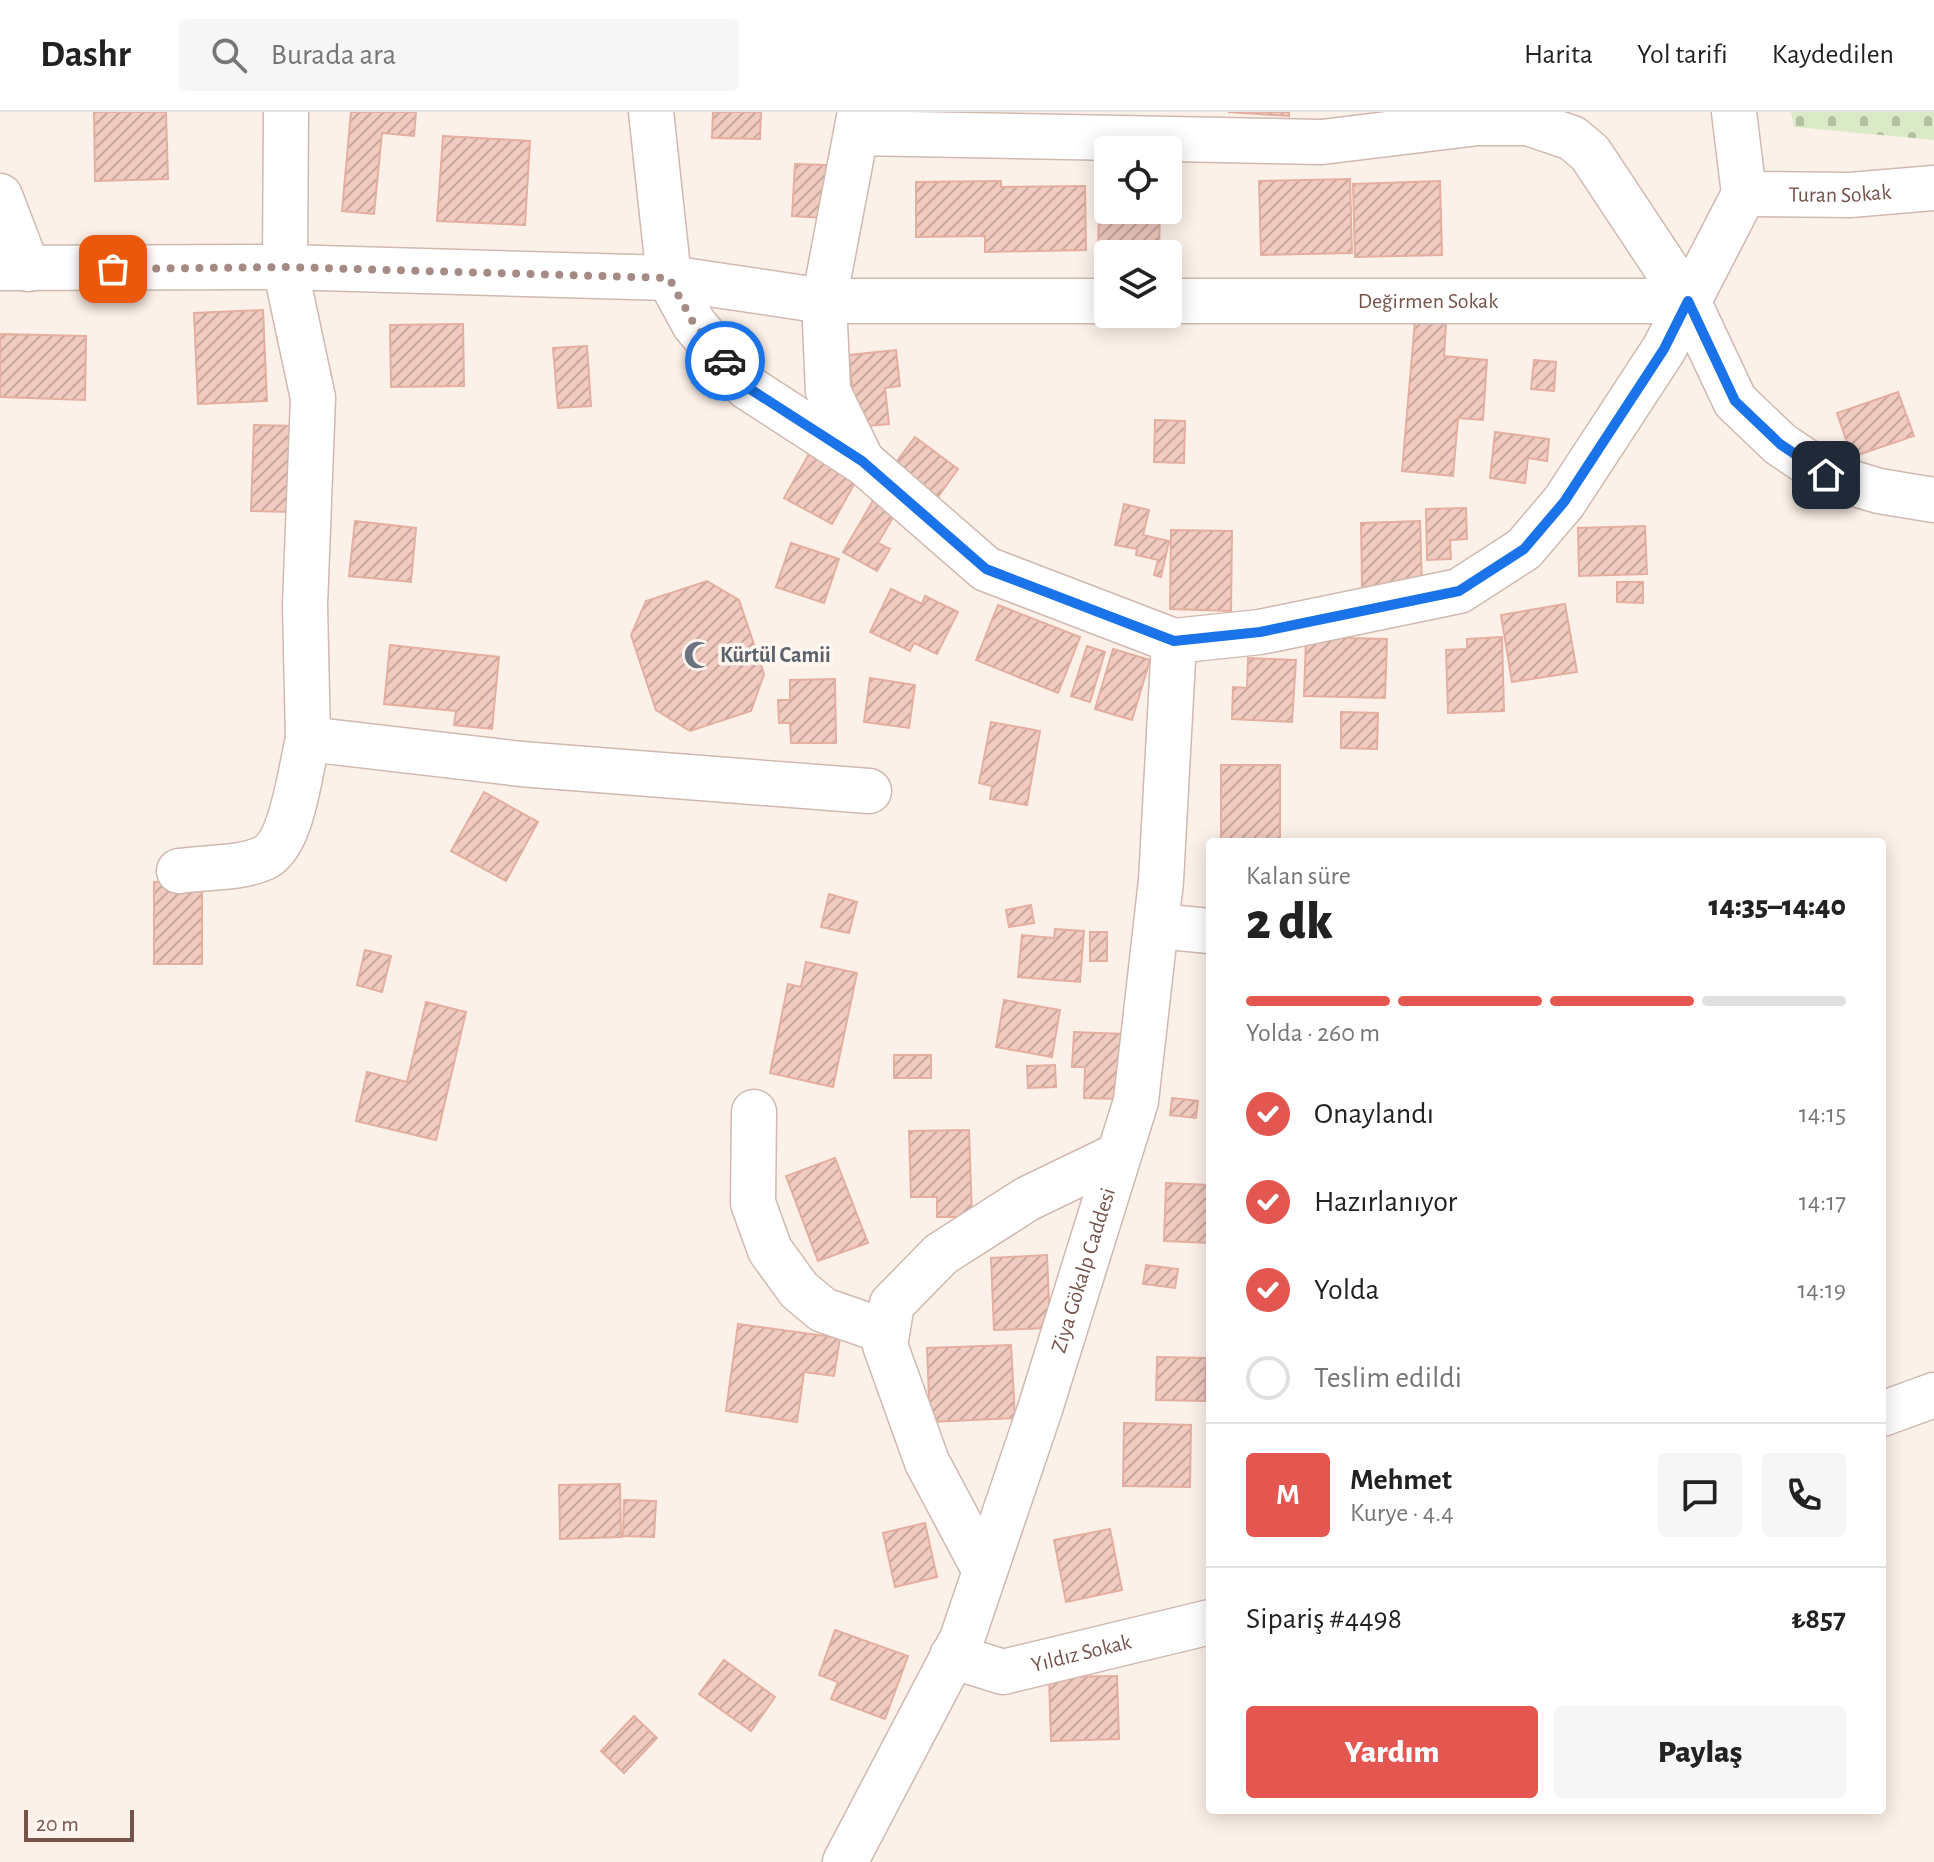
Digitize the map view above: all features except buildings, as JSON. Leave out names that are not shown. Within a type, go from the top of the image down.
[{"type":"street","points":[[179,871],[255,861],[278,847],[287,829],[308,739],[305,605],[313,398],[285,267],[286,112]]},
{"type":"street","points":[[651,112],[669,278],[694,324],[747,387],[862,461],[986,569],[1174,641],[1260,632],[1459,591],[1524,549],[1564,502],[1664,349],[1744,194],[1734,112]]},
{"type":"street","points":[[862,461],[828,391],[824,301],[858,122],[1322,142],[1487,118],[1528,123],[1572,138],[1590,153],[1688,301],[1735,401],[1780,444],[1826,475],[1879,491],[1934,500]]},
{"type":"street","name":"Turan Sokak","points":[[1744,194],[1850,195],[1934,188]]},
{"type":"street","points":[[0,196],[14,269],[285,267],[669,278],[824,301],[1094,301]]},
{"type":"street","name":"Değirmen Sokak","points":[[1182,301],[1688,301]]},
{"type":"street","name":"Ziya Gökalp Caddesi","points":[[845,1862],[952,1656],[985,1571],[1040,1409],[1136,1101],[1157,926],[1174,641]]},
{"type":"street","points":[[308,739],[521,764],[869,791]]},
{"type":"street","points":[[1157,926],[1206,931]]},
{"type":"street","points":[[754,1112],[753,1203],[770,1250],[799,1290],[823,1310],[887,1332]]},
{"type":"street","points":[[985,1571],[927,1462],[885,1345],[892,1304],[941,1254],[1027,1199],[1118,1155]]},
{"type":"street","points":[[1886,1413],[1934,1395]]},
{"type":"street","name":"Yıldız Sokak","points":[[952,1656],[1003,1672],[1206,1623]]},
{"type":"green space","points":[[1791,112],[1934,112],[1934,140],[1794,127]]},
{"type":"way so far","points":[[113,269],[285,267],[669,278],[694,324],[725,361]]},
{"type":"place","name":"Kürtül Camii","points":[[698,655]]},
{"type":"route","points":[[725,361],[747,387],[862,461],[986,569],[1174,641],[1260,632],[1459,591],[1524,549],[1564,502],[1664,349],[1688,301],[1735,401],[1780,444],[1826,475]]}]
